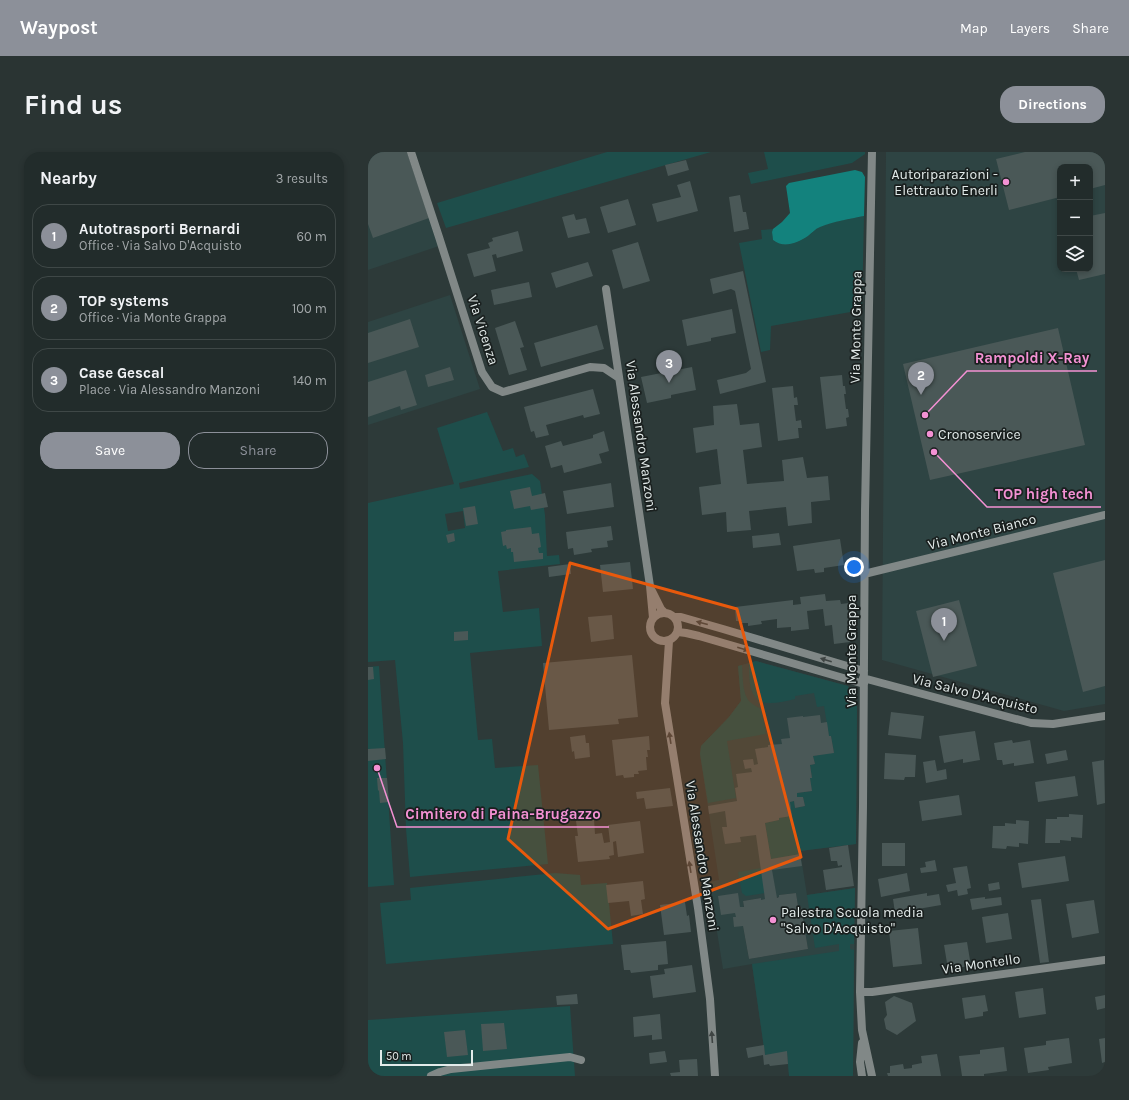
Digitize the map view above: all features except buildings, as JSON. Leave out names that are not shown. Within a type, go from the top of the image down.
[{"type":"street","name":"Via Vicenza","points":[[411,152],[482,372],[492,387],[504,392],[590,367],[604,368],[619,378]]},
{"type":"street","name":"Via Monte Grappa","points":[[862,1076],[860,1062],[862,1030],[860,992],[864,574],[872,152]]},
{"type":"street","name":"Via Alessandro Manzoni","points":[[606,289],[650,586],[652,618]]},
{"type":"street","name":"Via Monte Bianco","points":[[864,574],[1105,515]]},
{"type":"street","name":"Via Alessandro Manzoni","points":[[650,586],[661,609],[665,613]]},
{"type":"street","points":[[665,613],[674,617],[678,624],[678,632],[674,638],[663,642],[654,638],[650,632],[652,618],[658,614],[665,613]]},
{"type":"street","name":"Via Salvo D'Acquisto","points":[[674,617],[681,617],[723,629],[864,678]]},
{"type":"street","name":"Via Salvo D'Acquisto","points":[[678,632],[864,678],[1032,723],[1053,724],[1105,716]]},
{"type":"street","name":"Via Alessandro Manzoni","points":[[669,641],[664,703],[698,908],[710,999],[715,1076]]},
{"type":"street","name":"Via Montello","points":[[860,992],[872,992],[1105,960]]},
{"type":"street","name":"Via Monte Grappa","points":[[862,1030],[872,1076]]},
{"type":"street","points":[[431,1076],[451,1069],[570,1057],[581,1060]]},
{"type":"highlighted area","points":[[570,563],[737,609],[801,857],[608,929],[508,839]]},
{"type":"shaded area","points":[[368,152],[407,152],[439,246],[368,270]]},
{"type":"shaded area","points":[[607,152],[711,152],[446,228],[437,203]]},
{"type":"shaded area","points":[[764,152],[865,152],[865,154],[852,163],[751,184],[748,173],[768,169]]},
{"type":"shaded area","points":[[886,152],[1105,152],[1105,704],[1064,711],[882,660]]},
{"type":"shaded area","points":[[855,170],[862,172],[865,177],[864,216],[825,225],[804,239],[795,243],[786,245],[777,243],[773,240],[773,229],[790,213],[786,186],[789,183]]},
{"type":"shaded area","points":[[864,216],[862,310],[771,326],[770,350],[761,352],[739,243],[762,239],[761,230],[773,229],[773,240],[777,243],[786,245],[799,241],[808,236],[820,226],[836,221]]},
{"type":"shaded area","points":[[450,295],[480,389],[368,425],[368,322]]},
{"type":"shaded area","points":[[487,412],[503,451],[513,448],[516,457],[524,454],[529,467],[459,483],[460,489],[532,474],[540,481],[545,515],[547,556],[559,555],[560,564],[498,571],[503,612],[539,608],[542,646],[470,653],[478,740],[492,739],[495,768],[538,765],[548,864],[410,877],[406,829],[403,743],[395,660],[368,662],[368,503],[454,484],[437,428]],"holes":[[[463,511],[465,528],[448,531],[445,514]]]},
{"type":"shaded area","points":[[756,661],[848,686],[857,707],[856,844],[800,851],[807,895],[855,888],[853,1076],[789,1076],[787,1052],[765,1055],[752,964],[723,969],[709,882],[719,880],[700,754],[701,746],[729,717],[741,701],[738,666]],"holes":[[[796,893],[798,906],[801,906],[808,949],[749,959],[743,926],[745,915],[743,901],[761,898],[761,900],[779,897],[779,895]]]},
{"type":"shaded area","points":[[756,661],[848,686],[857,707],[856,844],[800,851],[800,854],[771,859],[765,823],[779,820],[779,818],[792,816],[790,802],[794,801],[795,808],[805,806],[803,797],[797,797],[797,793],[812,791],[810,765],[815,764],[813,756],[834,752],[831,736],[829,736],[824,706],[817,707],[814,693],[795,696],[795,699],[776,703],[763,702],[757,699],[751,689],[749,676],[749,663]]},
{"type":"shaded area","points":[[742,665],[743,685],[747,699],[761,709],[766,734],[727,741],[736,798],[708,803],[700,754],[701,746],[729,717],[741,701],[738,666]]},
{"type":"shaded area","points":[[379,666],[394,885],[368,887],[368,667]]},
{"type":"shaded area","points":[[761,868],[765,893],[746,896],[742,893],[738,872]]},
{"type":"shaded area","points":[[555,873],[580,875],[581,885],[607,883],[613,944],[386,964],[380,903],[411,900],[410,888]]},
{"type":"shaded area","points":[[855,888],[854,944],[850,944],[850,949],[854,950],[853,1076],[789,1076],[787,1052],[765,1055],[752,964],[839,951],[839,944],[815,948],[807,895]]},
{"type":"shaded area","points":[[570,1006],[575,1076],[368,1076],[368,1020]]},
{"type":"place","name":"Autoriparazioni - Elettrauto Enerli","points":[[1006,182]]},
{"type":"place","name":"Case Gescal","points":[[669,383]]},
{"type":"place","name":"TOP systems","points":[[921,395]]},
{"type":"place","name":"Rampoldi X-Ray","points":[[925,415]]},
{"type":"place","name":"Cronoservice","points":[[930,434]]},
{"type":"place","name":"TOP high tech","points":[[934,452]]},
{"type":"place","name":"Autotrasporti Bernardi","points":[[944,641]]},
{"type":"place","name":"Cimitero di Paina-Brugazzo","points":[[377,768]]},
{"type":"place","name":"Palestra Scuola media \"Salvo D'Acquisto\"","points":[[773,920]]}]
